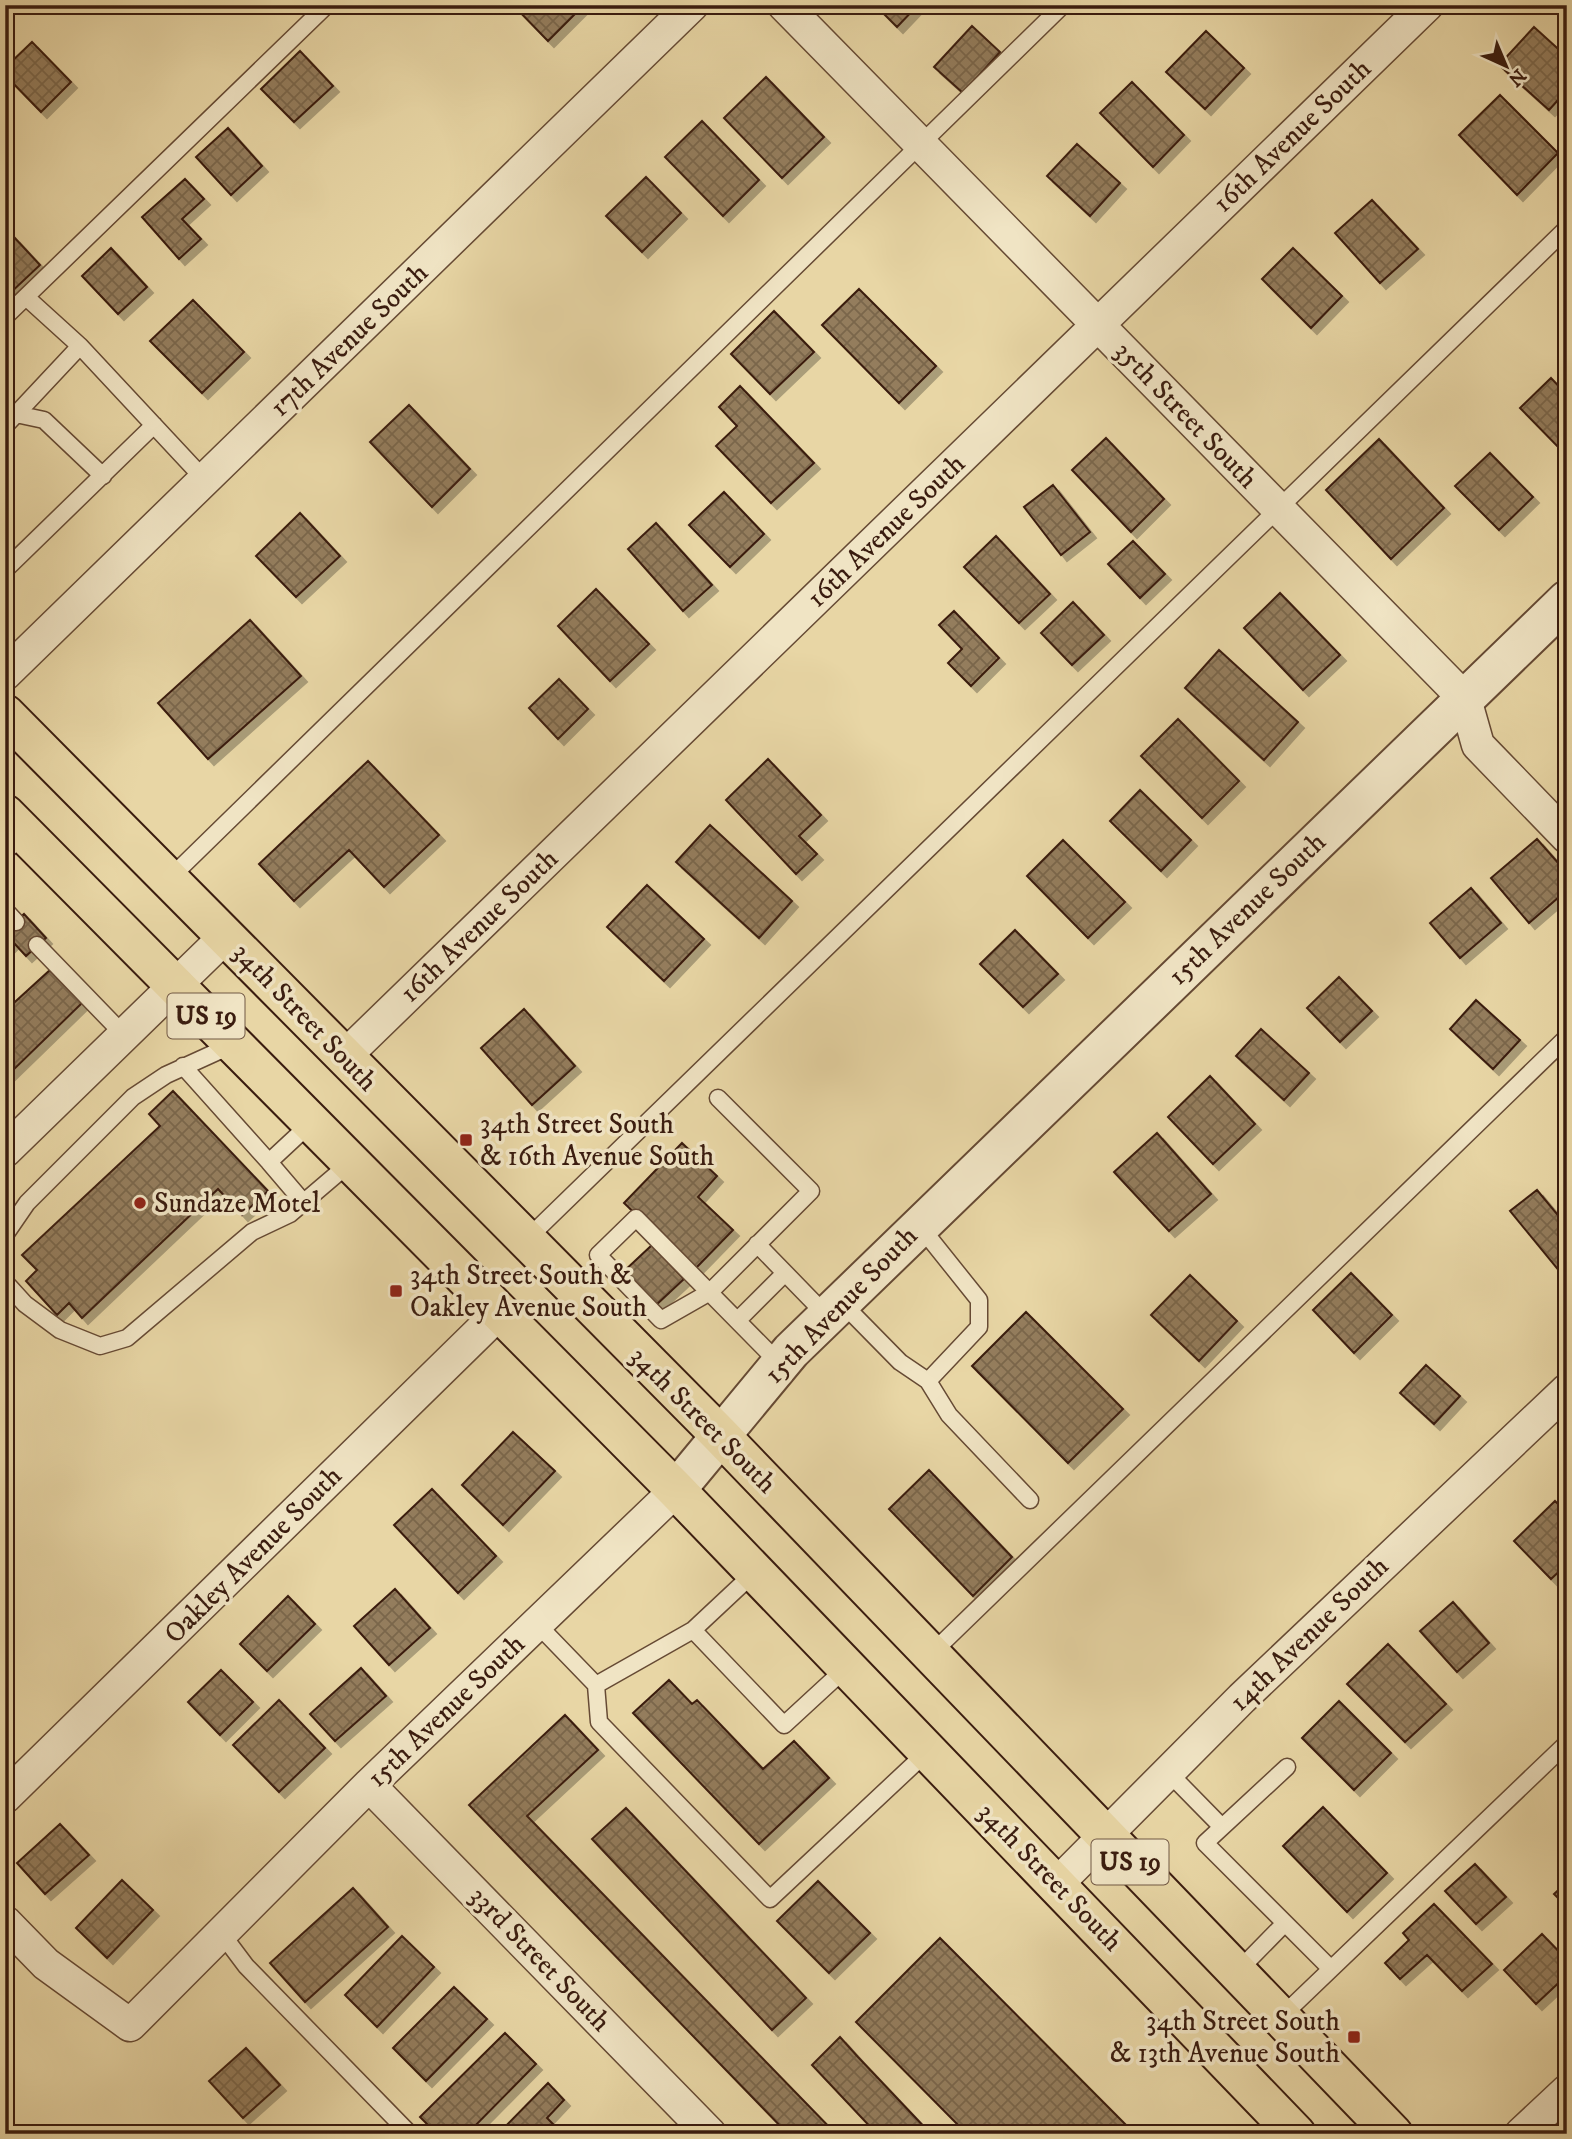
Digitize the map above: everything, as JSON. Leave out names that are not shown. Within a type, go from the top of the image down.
[{"type":"highway","name":"34th Street South","points":[[5,714],[719,1434],[1394,2134]]},
{"type":"highway","name":"34th Street South","points":[[12,833],[175,984],[676,1490],[1296,2134]]},
{"type":"street","name":"17th Avenue South","points":[[5,674],[692,5]]},
{"type":"street","name":"35th Street South","points":[[784,5],[1465,699],[1478,745],[1567,837]]},
{"type":"street","name":"16th Avenue South","points":[[344,1057],[1427,5]]},
{"type":"street","name":"15th Avenue South","points":[[5,1922],[46,1964],[130,2025],[369,1785],[676,1490],[719,1434],[780,1364],[834,1309],[1567,600]]},
{"type":"street","points":[[5,1151],[226,936]]},
{"type":"street","name":"Oakley Avenue South","points":[[5,1797],[500,1312]]},
{"type":"street","name":"14th Avenue South","points":[[1057,1884],[1242,1698],[1567,1390]]},
{"type":"street","name":"33rd Street South","points":[[369,1785],[710,2134]]},
{"type":"street","points":[[1521,2134],[1567,2091]]},
{"type":"lane","points":[[5,317],[327,5]]},
{"type":"lane","points":[[169,879],[1063,5]]},
{"type":"lane","points":[[526,1240],[1567,228]]},
{"type":"lane","points":[[26,297],[80,346],[205,480]]},
{"type":"lane","points":[[11,420],[80,346]]},
{"type":"lane","points":[[11,420],[44,421],[103,476]]},
{"type":"lane","points":[[5,570],[154,425]]},
{"type":"lane","points":[[37,945],[124,1035]]},
{"type":"lane","points":[[931,1654],[1567,1037]]},
{"type":"lane","points":[[5,1235],[27,1203],[85,1142],[133,1097],[183,1066],[234,1044]]},
{"type":"lane","points":[[183,1066],[304,1203]]},
{"type":"lane","points":[[632,1348],[661,1320],[710,1292],[811,1191],[718,1098]]},
{"type":"lane","points":[[270,1162],[312,1122]]},
{"type":"lane","points":[[5,1282],[25,1304],[60,1330],[100,1346],[127,1338],[253,1232],[290,1214],[351,1162]]},
{"type":"lane","points":[[569,1284],[636,1218],[780,1364]]},
{"type":"lane","points":[[919,1225],[979,1300],[979,1327],[928,1381]]},
{"type":"lane","points":[[757,1244],[785,1273],[928,1381],[949,1415],[1030,1500]]},
{"type":"lane","points":[[598,1255],[661,1320]]},
{"type":"lane","points":[[738,1320],[785,1273]]},
{"type":"lane","points":[[596,1685],[693,1630],[755,1572]]},
{"type":"lane","points":[[537,1624],[596,1685],[599,1722],[770,1899],[928,1751]]},
{"type":"lane","points":[[693,1630],[784,1726],[848,1667]]},
{"type":"lane","points":[[1281,2017],[1567,1743]]},
{"type":"lane","points":[[1287,1767],[1205,1843],[1331,1969]]},
{"type":"lane","points":[[1168,1772],[1222,1827]]},
{"type":"lane","points":[[1237,1972],[1285,1923]]},
{"type":"lane","points":[[222,1934],[246,1966],[410,2134]]},
{"type":"building","points":[[513,5],[580,5],[582,7],[548,41]]},
{"type":"building","points":[[875,5],[918,5],[897,27]]},
{"type":"building","points":[[972,26],[1000,52],[963,93],[934,67]]},
{"type":"building","points":[[1534,27],[1567,57],[1567,90],[1549,110],[1499,65]]},
{"type":"building","points":[[1206,31],[1244,68],[1205,109],[1166,72]]},
{"type":"building","points":[[32,42],[71,82],[41,112],[5,75],[5,68]]},
{"type":"building","points":[[300,51],[333,86],[294,122],[261,89]]},
{"type":"building","points":[[766,77],[824,137],[782,178],[724,118]]},
{"type":"building","points":[[1132,82],[1184,135],[1153,167],[1100,113]]},
{"type":"building","points":[[1500,95],[1558,153],[1517,195],[1459,135]]},
{"type":"building","points":[[702,121],[759,180],[723,216],[665,157]]},
{"type":"building","points":[[228,128],[262,166],[231,195],[196,157]]},
{"type":"building","points":[[1077,144],[1120,183],[1090,216],[1047,176]]},
{"type":"building","points":[[646,177],[681,213],[642,252],[606,216]]},
{"type":"building","points":[[185,179],[204,199],[182,219],[201,239],[179,259],[142,217]]},
{"type":"building","points":[[1372,200],[1418,249],[1380,283],[1335,233]]},
{"type":"building","points":[[14,237],[40,265],[5,298],[5,246]]},
{"type":"building","points":[[111,248],[147,287],[118,314],[82,276]]},
{"type":"building","points":[[1293,248],[1342,296],[1311,328],[1262,279]]},
{"type":"building","points":[[859,289],[936,366],[899,403],[822,325]]},
{"type":"building","points":[[193,300],[244,352],[202,393],[150,341]]},
{"type":"building","points":[[774,311],[814,352],[770,394],[731,354]]},
{"type":"building","points":[[1551,378],[1567,395],[1567,449],[1563,452],[1520,408]]},
{"type":"building","points":[[740,386],[814,463],[771,503],[716,446],[737,426],[719,407]]},
{"type":"building","points":[[409,405],[470,469],[432,507],[370,442]]},
{"type":"building","points":[[1106,438],[1164,499],[1131,532],[1072,470]]},
{"type":"building","points":[[1379,439],[1444,508],[1391,559],[1326,490]]},
{"type":"building","points":[[1490,453],[1533,497],[1499,530],[1455,486]]},
{"type":"building","points":[[1053,485],[1090,532],[1061,555],[1024,507]]},
{"type":"building","points":[[724,492],[764,534],[730,567],[689,525]]},
{"type":"building","points":[[300,513],[340,556],[296,597],[256,556]]},
{"type":"building","points":[[656,523],[712,585],[683,611],[628,549]]},
{"type":"building","points":[[996,536],[1050,594],[1019,623],[964,567]]},
{"type":"building","points":[[1133,541],[1165,574],[1140,598],[1108,564]]},
{"type":"building","points":[[596,589],[649,644],[610,681],[558,626]]},
{"type":"building","points":[[1280,593],[1340,655],[1303,690],[1244,628]]},
{"type":"building","points":[[1073,602],[1104,635],[1072,665],[1041,633]]},
{"type":"building","points":[[954,611],[999,658],[971,686],[948,663],[962,649],[939,625]]},
{"type":"building","points":[[250,620],[301,676],[208,759],[158,703]]},
{"type":"building","points":[[1219,650],[1298,722],[1264,760],[1185,688]]},
{"type":"building","points":[[559,679],[588,709],[558,739],[529,708]]},
{"type":"building","points":[[1178,719],[1239,781],[1202,818],[1141,756]]},
{"type":"building","points":[[768,759],[821,815],[799,836],[817,854],[796,874],[726,800]]},
{"type":"building","points":[[368,761],[439,835],[384,887],[349,850],[294,901],[259,864]]},
{"type":"building","points":[[1140,790],[1191,840],[1161,871],[1110,821]]},
{"type":"building","points":[[710,825],[792,901],[759,938],[676,862]]},
{"type":"building","points":[[1537,839],[1567,873],[1567,890],[1529,923],[1491,878]]},
{"type":"building","points":[[1063,840],[1125,902],[1088,938],[1027,876]]},
{"type":"building","points":[[647,885],[704,939],[664,981],[607,927]]},
{"type":"building","points":[[1471,888],[1501,923],[1460,958],[1430,923]]},
{"type":"building","points":[[24,914],[46,938],[26,956],[13,942],[5,950],[5,927],[7,929]]},
{"type":"building","points":[[1015,930],[1058,974],[1023,1007],[980,964]]},
{"type":"building","points":[[50,970],[82,1003],[5,1078],[5,1011]]},
{"type":"building","points":[[1339,977],[1372,1011],[1340,1042],[1307,1008]]},
{"type":"building","points":[[1476,1000],[1520,1040],[1493,1069],[1450,1029]]},
{"type":"building","points":[[524,1009],[575,1066],[532,1105],[481,1048]]},
{"type":"building","points":[[1261,1029],[1309,1073],[1284,1100],[1236,1056]]},
{"type":"building","points":[[1210,1076],[1255,1124],[1213,1164],[1168,1117]]},
{"type":"building","name":"Sundaze Motel","points":[[173,1091],[268,1191],[242,1215],[218,1189],[82,1318],[69,1303],[57,1315],[26,1281],[37,1270],[22,1255],[160,1126],[149,1114]]},
{"type":"building","points":[[1157,1133],[1211,1194],[1169,1231],[1114,1172]]},
{"type":"building","points":[[682,1143],[717,1176],[698,1197],[733,1230],[694,1270],[624,1203]]},
{"type":"building","points":[[1537,1190],[1567,1226],[1565,1278],[1510,1211]]},
{"type":"building","points":[[652,1245],[684,1279],[655,1306],[622,1273]]},
{"type":"building","points":[[1351,1273],[1392,1315],[1354,1353],[1313,1310]]},
{"type":"building","points":[[1190,1275],[1237,1321],[1199,1361],[1151,1315]]},
{"type":"building","points":[[1026,1312],[1123,1409],[1068,1463],[972,1366]]},
{"type":"building","points":[[1426,1365],[1460,1396],[1434,1424],[1400,1393]]},
{"type":"building","points":[[513,1432],[555,1471],[503,1525],[462,1485]]},
{"type":"building","points":[[929,1470],[1012,1557],[973,1596],[889,1509]]},
{"type":"building","points":[[432,1489],[496,1556],[458,1593],[394,1525]]},
{"type":"building","points":[[1555,1501],[1567,1513],[1567,1564],[1551,1579],[1514,1541]]},
{"type":"building","points":[[395,1589],[430,1628],[389,1665],[354,1626]]},
{"type":"building","points":[[288,1596],[315,1624],[267,1671],[240,1644]]},
{"type":"building","points":[[1453,1602],[1489,1643],[1457,1672],[1420,1631]]},
{"type":"building","points":[[1388,1644],[1446,1704],[1405,1742],[1347,1684]]},
{"type":"building","points":[[361,1668],[386,1696],[335,1741],[310,1714]]},
{"type":"building","points":[[221,1670],[253,1702],[220,1735],[188,1702]]},
{"type":"building","points":[[669,1680],[692,1704],[697,1700],[763,1769],[794,1741],[829,1778],[759,1844],[633,1713]]},
{"type":"building","points":[[279,1700],[325,1748],[279,1792],[233,1745]]},
{"type":"building","points":[[1339,1701],[1391,1753],[1354,1790],[1302,1738]]},
{"type":"building","points":[[565,1715],[598,1750],[527,1816],[836,2134],[788,2134],[469,1805]]},
{"type":"building","points":[[1323,1807],[1387,1873],[1347,1912],[1283,1846]]},
{"type":"building","points":[[626,1808],[806,1998],[772,2030],[592,1839]]},
{"type":"building","points":[[60,1824],[89,1855],[45,1894],[17,1863]]},
{"type":"building","points":[[1475,1864],[1506,1897],[1476,1924],[1445,1891]]},
{"type":"building","points":[[122,1880],[153,1910],[107,1958],[76,1928]]},
{"type":"building","points":[[818,1881],[870,1933],[829,1973],[777,1921]]},
{"type":"building","points":[[1567,1882],[1567,1907],[1554,1894]]},
{"type":"building","points":[[353,1888],[388,1927],[305,2002],[270,1963]]},
{"type":"building","points":[[1434,1904],[1492,1964],[1462,1991],[1427,1955],[1400,1979],[1385,1963],[1409,1940],[1403,1933]]},
{"type":"building","points":[[1542,1934],[1567,1960],[1567,1975],[1536,2004],[1504,1970]]},
{"type":"building","points":[[402,1936],[434,1967],[377,2027],[345,1995]]},
{"type":"building","points":[[940,1938],[1135,2134],[967,2134],[856,2022]]},
{"type":"building","points":[[454,1987],[487,2019],[426,2081],[393,2048]]},
{"type":"building","points":[[505,2033],[536,2064],[467,2134],[437,2134],[420,2117]]},
{"type":"building","points":[[840,2037],[931,2134],[877,2134],[812,2065]]},
{"type":"building","points":[[246,2048],[280,2085],[243,2118],[209,2081]]},
{"type":"building","points":[[548,2083],[564,2100],[547,2118],[563,2134],[498,2134]]},
{"type":"place","name":"34th Street South & 16th Avenue South","points":[[466,1140]]},
{"type":"place","name":"Sundaze Motel","points":[[140,1203]]},
{"type":"place","name":"34th Street South & Oakley Avenue South","points":[[396,1291]]},
{"type":"place","name":"34th Street South & 13th Avenue South","points":[[1354,2037]]}]
